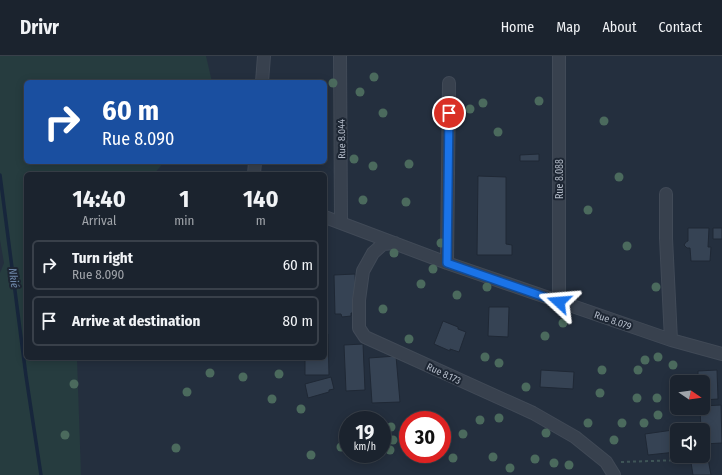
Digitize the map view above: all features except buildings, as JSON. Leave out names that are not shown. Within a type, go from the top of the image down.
[{"type":"street","points":[[262,80],[264,56]]},
{"type":"street","name":"Rue 8.044","points":[[340,56],[341,222]]},
{"type":"street","name":"Rue 8.088","points":[[559,56],[559,302]]},
{"type":"street","points":[[447,263],[449,83]]},
{"type":"street","points":[[666,194],[671,340]]},
{"type":"street","name":"Rue 8.079","points":[[327,218],[395,242],[447,263],[559,302],[671,340],[722,354]]},
{"type":"street","name":"Rue 8.173","points":[[395,242],[383,244],[373,253],[363,271],[359,300],[359,328],[365,337],[533,413],[575,437],[606,462],[614,475]]},
{"type":"path","points":[[606,462],[670,460]]},
{"type":"green space","points":[[0,56],[206,56],[212,80],[24,80],[24,164],[162,164],[156,172],[24,172],[24,360],[77,360],[81,475],[0,475],[0,273],[4,263],[0,240]]},
{"type":"waterway","name":"Nkié","points":[[0,175],[26,376],[41,475]]},
{"type":"route","points":[[449,113],[447,263],[559,302]]}]
